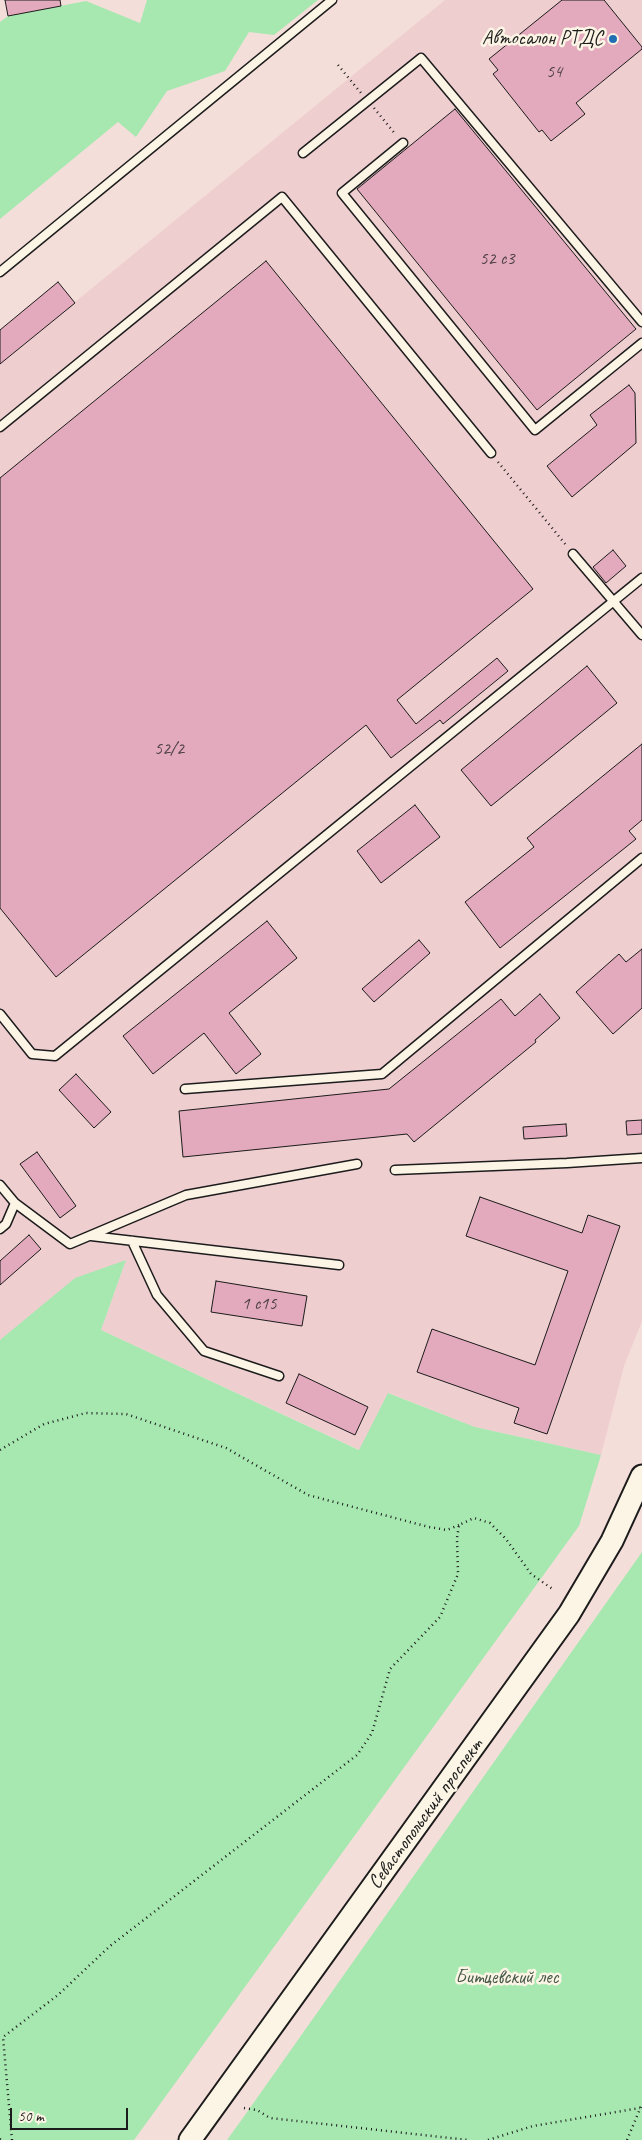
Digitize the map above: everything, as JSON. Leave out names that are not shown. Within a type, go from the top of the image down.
[{"type":"main road","name":"Севастопольский проспект","points":[[190,2140],[569,1614],[612,1541],[642,1476]]},
{"type":"main road","name":"Севастопольский проспект","points":[[208,2140],[582,1616],[623,1548],[642,1508]]},
{"type":"lane","points":[[0,272],[332,0]]},
{"type":"lane","points":[[303,153],[421,58],[642,322]]},
{"type":"lane","points":[[403,144],[342,193],[536,430],[642,343]]},
{"type":"lane","points":[[0,427],[282,197],[491,452]]},
{"type":"lane","points":[[573,554],[642,635]]},
{"type":"lane","points":[[0,1014],[32,1054],[55,1056],[642,578]]},
{"type":"lane","points":[[185,1089],[382,1074],[642,858]]},
{"type":"lane","points":[[395,1170],[642,1158]]},
{"type":"lane","points":[[0,1185],[15,1203],[70,1244],[186,1195],[357,1164]]},
{"type":"lane","points":[[0,1229],[6,1224],[15,1203]]},
{"type":"lane","points":[[89,1236],[339,1265]]},
{"type":"lane","points":[[132,1241],[157,1295],[204,1351],[279,1376]]},
{"type":"path","points":[[491,452],[573,554]]},
{"type":"path","points":[[0,1450],[44,1424],[86,1413],[126,1414],[226,1448],[308,1495],[447,1530],[474,1518],[490,1522],[506,1539],[531,1574],[554,1590]]},
{"type":"path","points":[[12,2140],[3,2037],[58,1995],[110,1946],[357,1755],[372,1733],[390,1669],[440,1617],[458,1574],[457,1538],[459,1525]]},
{"type":"path","points":[[488,2140],[533,2126],[641,2106]]},
{"type":"path","points":[[627,2140],[641,2106]]},
{"type":"path","points":[[244,2108],[257,2110],[270,2118],[468,2140]]},
{"type":"shaded area","points":[[445,0],[642,0],[642,1321],[624,1366],[601,1455],[475,1427],[389,1393],[360,1450],[101,1330],[126,1260],[0,1340],[0,330],[58,282],[75,302]]},
{"type":"green space","points":[[147,0],[318,0],[274,35],[249,32],[225,71],[167,91],[136,137],[118,122],[0,219],[0,22],[8,16],[86,1],[140,23]]},
{"type":"green space","points":[[126,1260],[101,1330],[359,1450],[388,1393],[475,1427],[601,1455],[579,1526],[134,2140],[0,2140],[0,1340],[75,1278]]},
{"type":"green space","name":"Битцевский лес","points":[[642,1552],[642,2140],[227,2140],[245,2115]]},
{"type":"building","points":[[5,0],[60,0],[61,6],[8,16]]},
{"type":"building","points":[[562,0],[604,0],[642,49],[576,103],[585,114],[551,141],[542,130],[539,132],[493,74],[498,70],[489,59]]},
{"type":"building","points":[[455,109],[636,329],[537,410],[357,189]]},
{"type":"building","points":[[266,261],[533,589],[397,700],[416,724],[497,658],[508,671],[443,724],[440,720],[391,758],[366,725],[56,977],[0,908],[0,478]]},
{"type":"building","points":[[58,282],[75,303],[0,364],[0,330]]},
{"type":"building","points":[[629,385],[635,393],[636,443],[572,497],[547,466],[597,425],[590,415]]},
{"type":"building","points":[[613,550],[626,566],[606,583],[593,567]]},
{"type":"building","points":[[587,666],[617,703],[491,806],[461,770]]},
{"type":"building","points":[[642,744],[642,820],[629,831],[636,839],[500,948],[465,902],[534,847],[527,838]]},
{"type":"building","points":[[415,805],[440,837],[381,883],[357,851]]},
{"type":"building","points":[[267,921],[297,958],[229,1013],[261,1054],[236,1074],[204,1033],[153,1074],[123,1036]]},
{"type":"building","points":[[419,940],[430,953],[374,1002],[362,989]]},
{"type":"building","points":[[642,949],[642,1008],[613,1034],[576,992],[619,954],[626,962]]},
{"type":"building","points":[[540,994],[560,1018],[535,1040],[536,1042],[414,1142],[407,1134],[183,1157],[179,1111],[389,1089],[501,999],[515,1016]]},
{"type":"building","points":[[76,1074],[111,1112],[94,1128],[59,1090]]},
{"type":"building","points":[[642,1120],[642,1134],[627,1135],[626,1121]]},
{"type":"building","points":[[566,1124],[567,1136],[524,1139],[523,1127]]},
{"type":"building","points":[[37,1152],[76,1206],[60,1218],[20,1164]]},
{"type":"building","points":[[480,1197],[582,1233],[588,1215],[620,1226],[547,1434],[514,1423],[519,1408],[417,1372],[432,1329],[535,1365],[568,1271],[466,1236]]},
{"type":"building","points":[[29,1235],[41,1249],[0,1285],[0,1261]]},
{"type":"building","points":[[216,1281],[307,1296],[302,1326],[211,1312]]},
{"type":"building","points":[[299,1374],[368,1407],[355,1435],[286,1403]]},
{"type":"place","name":"Автосалон РТДС","points":[[613,39]]}]
